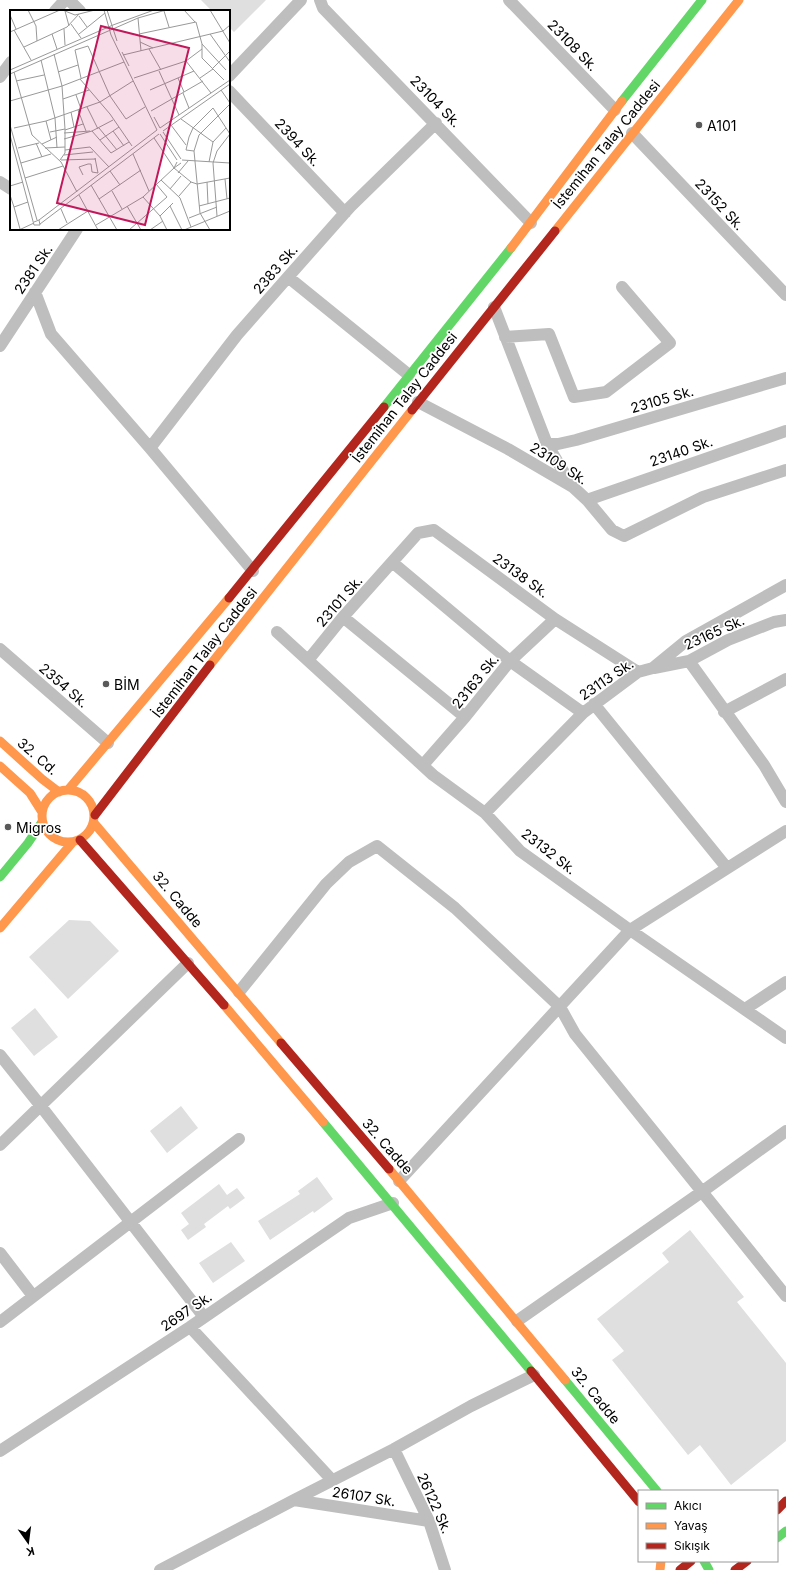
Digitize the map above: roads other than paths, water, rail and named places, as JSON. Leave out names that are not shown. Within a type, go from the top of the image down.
[{"type":"main road","name":"İstemihan Talay Caddesi","points":[[63,791],[108,743],[253,571],[531,223],[614,110],[702,0]]},
{"type":"main road","name":"İstemihan Talay Caddesi","points":[[95,819],[251,614],[739,0]]},
{"type":"main road","name":"32. Cd.","points":[[0,741],[42,779],[63,791]]},
{"type":"main road","points":[[0,766],[30,793],[42,817],[46,830],[51,836],[64,843],[76,841],[86,836],[91,830],[95,819],[94,807],[90,800],[77,791],[63,791],[51,796],[45,804],[42,817],[28,843],[0,877]]},
{"type":"main road","name":"32. Cadde","points":[[95,819],[517,1321],[656,1490]]},
{"type":"main road","points":[[0,928],[76,841]]},
{"type":"main road","points":[[76,841],[188,964],[393,1204],[638,1501]]},
{"type":"main road","points":[[778,1509],[786,1501]]},
{"type":"main road","points":[[778,1537],[786,1531]]},
{"type":"main road","points":[[676,1564],[686,1562]]},
{"type":"main road","points":[[735,1570],[746,1562]]},
{"type":"street","points":[[56,10],[65,0]]},
{"type":"street","points":[[69,0],[79,10]]},
{"type":"street","points":[[230,75],[301,0]]},
{"type":"street","name":"23104 Sk.","points":[[320,0],[323,8],[436,123],[531,223]]},
{"type":"street","name":"23108 Sk.","points":[[509,0],[614,110]]},
{"type":"street","points":[[0,77],[10,63]]},
{"type":"street","name":"2394 Sk.","points":[[230,92],[344,213]]},
{"type":"street","name":"2383 Sk.","points":[[150,448],[237,335],[344,213],[436,123]]},
{"type":"street","name":"23152 Sk.","points":[[632,133],[786,295]]},
{"type":"street","points":[[0,182],[10,188]]},
{"type":"street","name":"2381 Sk.","points":[[0,346],[76,230]]},
{"type":"street","points":[[288,277],[409,375]]},
{"type":"street","points":[[505,337],[549,334],[574,397],[606,392],[670,343],[622,287]]},
{"type":"street","points":[[35,292],[51,334],[150,448],[253,571]]},
{"type":"street","points":[[494,307],[547,444],[573,487]]},
{"type":"street","name":"23105 Sk.","points":[[547,444],[558,444],[576,440],[786,378]]},
{"type":"street","name":"23109 Sk.","points":[[418,402],[508,449],[573,487],[587,500],[612,530],[624,536],[703,497],[786,470]]},
{"type":"street","name":"23140 Sk.","points":[[587,500],[786,431]]},
{"type":"street","name":"23138 Sk.","points":[[392,562],[418,533],[434,530],[555,619],[638,672]]},
{"type":"street","points":[[392,562],[510,661],[583,713]]},
{"type":"street","name":"23101 Sk.","points":[[309,659],[343,617],[392,562]]},
{"type":"street","name":"23113 Sk.","points":[[485,812],[583,713],[594,704],[638,672],[653,668],[686,641],[786,585]]},
{"type":"street","points":[[343,617],[465,717]]},
{"type":"street","name":"23163 Sk.","points":[[423,765],[465,717],[510,661],[555,619]]},
{"type":"street","name":"23165 Sk.","points":[[653,668],[689,661],[728,640],[774,622],[786,620]]},
{"type":"street","name":"23132 Sk.","points":[[276,632],[309,659],[433,775],[485,812],[520,851],[630,930],[786,1038]]},
{"type":"street","name":"2354 Sk.","points":[[0,648],[108,743]]},
{"type":"street","points":[[689,661],[764,766],[786,802]]},
{"type":"street","points":[[724,712],[786,678]]},
{"type":"street","points":[[594,704],[727,868]]},
{"type":"street","points":[[399,1181],[630,930],[727,868],[784,838]]},
{"type":"street","points":[[239,992],[326,884],[349,862],[377,846],[455,908],[560,1007],[575,1034],[703,1191],[786,1296]]},
{"type":"street","points":[[0,1145],[188,964]]},
{"type":"street","points":[[745,1009],[786,982]]},
{"type":"street","points":[[0,1055],[204,1317]]},
{"type":"street","points":[[517,1321],[786,1131]]},
{"type":"street","points":[[0,1322],[239,1139]]},
{"type":"street","name":"2697 Sk.","points":[[0,1451],[190,1327],[349,1218],[393,1204]]},
{"type":"street","points":[[0,1253],[33,1296]]},
{"type":"street","points":[[190,1327],[332,1480]]},
{"type":"street","points":[[160,1570],[394,1449],[470,1406],[534,1375]]},
{"type":"street","name":"26122 Sk.","points":[[394,1449],[429,1521],[445,1570]]},
{"type":"street","name":"26107 Sk.","points":[[294,1500],[429,1521]]},
{"type":"place","name":"A101","points":[[699,125]]},
{"type":"place","name":"BİM","points":[[106,684]]},
{"type":"place","name":"Migros","points":[[8,827]]}]
